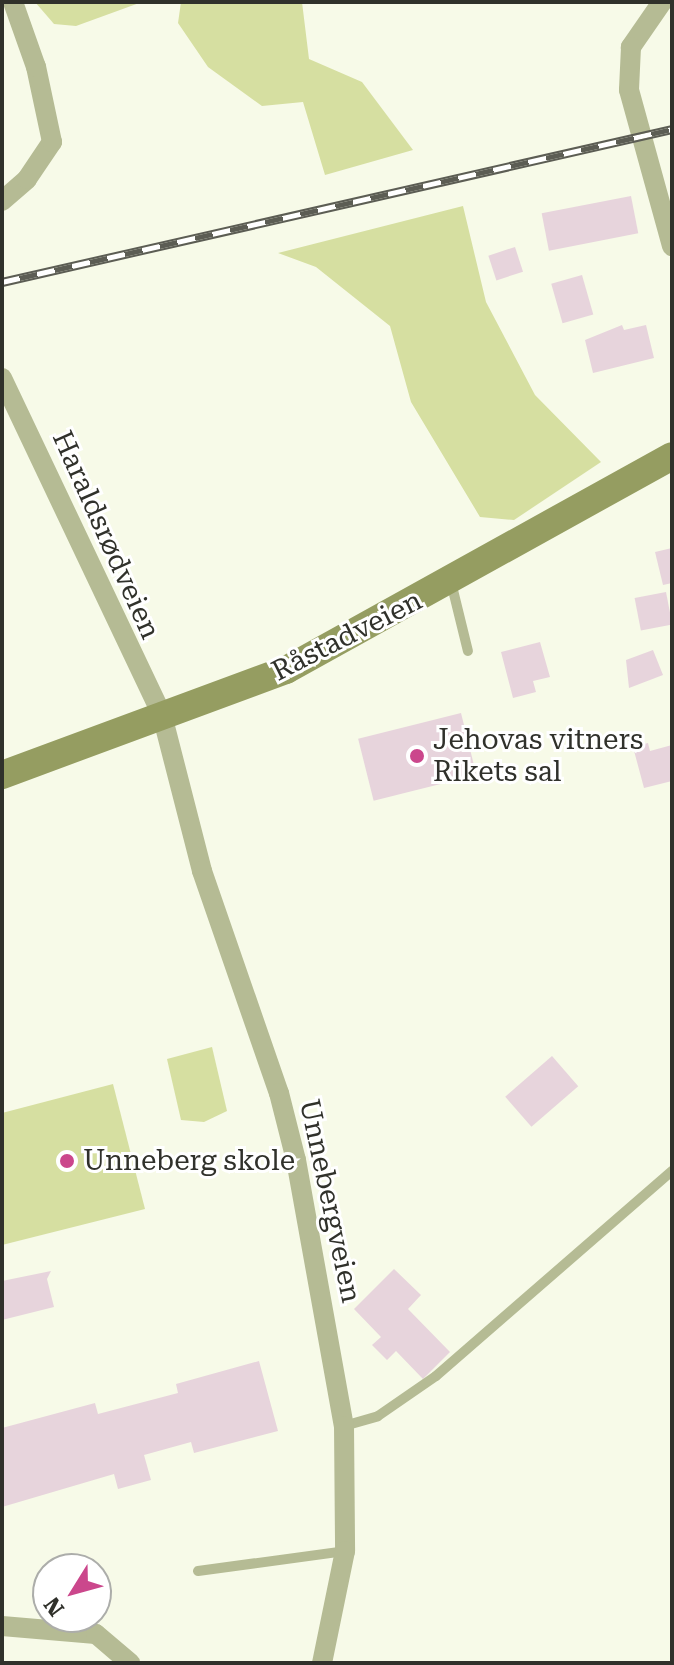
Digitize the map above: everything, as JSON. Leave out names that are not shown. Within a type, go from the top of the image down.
[{"type":"main road","name":"Råstadveien","points":[[2,775],[286,670],[451,582],[672,456]]},
{"type":"street","points":[[2,201],[27,179],[52,142],[36,67],[13,2]]},
{"type":"street","points":[[662,2],[640,27],[628,62],[638,137],[672,246]]},
{"type":"street","name":"Haraldsrødveien","points":[[2,378],[162,715]]},
{"type":"street","name":"Unnebergveien","points":[[162,715],[202,871],[279,1093],[344,1426],[345,1551],[322,1663]]},
{"type":"street","points":[[2,1626],[96,1634],[130,1663]]},
{"type":"lane","points":[[451,582],[468,651]]},
{"type":"lane","points":[[344,1426],[378,1416],[436,1376],[672,1171]]},
{"type":"lane","points":[[198,1571],[345,1551]]},
{"type":"green space","points":[[35,2],[142,2],[76,26],[54,24]]},
{"type":"green space","points":[[181,2],[302,2],[309,59],[362,82],[413,150],[325,175],[303,102],[262,106],[208,67],[178,23]]},
{"type":"green space","points":[[463,206],[486,302],[535,395],[601,462],[514,520],[480,517],[411,402],[390,326],[316,267],[278,253]]},
{"type":"green space","points":[[212,1047],[227,1111],[204,1122],[181,1120],[167,1059]]},
{"type":"green space","name":"Unneberg skole","points":[[113,1084],[145,1209],[2,1245],[2,1113]]},
{"type":"building","points":[[631,196],[638,233],[549,251],[542,213]]},
{"type":"building","points":[[515,247],[523,272],[496,280],[488,256]]},
{"type":"building","points":[[582,275],[593,314],[563,323],[551,284]]},
{"type":"building","points":[[622,325],[624,330],[646,325],[654,358],[593,373],[585,340]]},
{"type":"building","points":[[672,548],[672,583],[663,585],[655,552]]},
{"type":"building","points":[[666,592],[672,624],[641,630],[635,598]]},
{"type":"building","points":[[540,642],[550,677],[533,681],[536,692],[513,698],[501,652]]},
{"type":"building","points":[[653,650],[663,675],[629,688],[626,660]]},
{"type":"building","name":"Jehovas vitners Rikets sal","points":[[461,713],[476,775],[374,801],[358,739]]},
{"type":"building","points":[[648,743],[650,751],[672,745],[672,781],[644,788],[633,747]]},
{"type":"building","points":[[552,1056],[578,1086],[531,1127],[505,1097]]},
{"type":"building","points":[[394,1269],[421,1295],[408,1309],[450,1352],[423,1379],[396,1351],[387,1360],[372,1345],[381,1337],[354,1309]]},
{"type":"building","points":[[51,1271],[47,1279],[54,1307],[2,1320],[2,1281]]},
{"type":"building","points":[[259,1361],[278,1431],[194,1453],[191,1442],[144,1455],[151,1480],[118,1489],[114,1474],[2,1507],[2,1428],[95,1403],[98,1414],[178,1393],[176,1384]]},
{"type":"railway","points":[[2,282],[672,129]]},
{"type":"place","name":"Jehovas vitners Rikets sal","points":[[417,756]]},
{"type":"place","name":"Unneberg skole","points":[[67,1161]]}]
